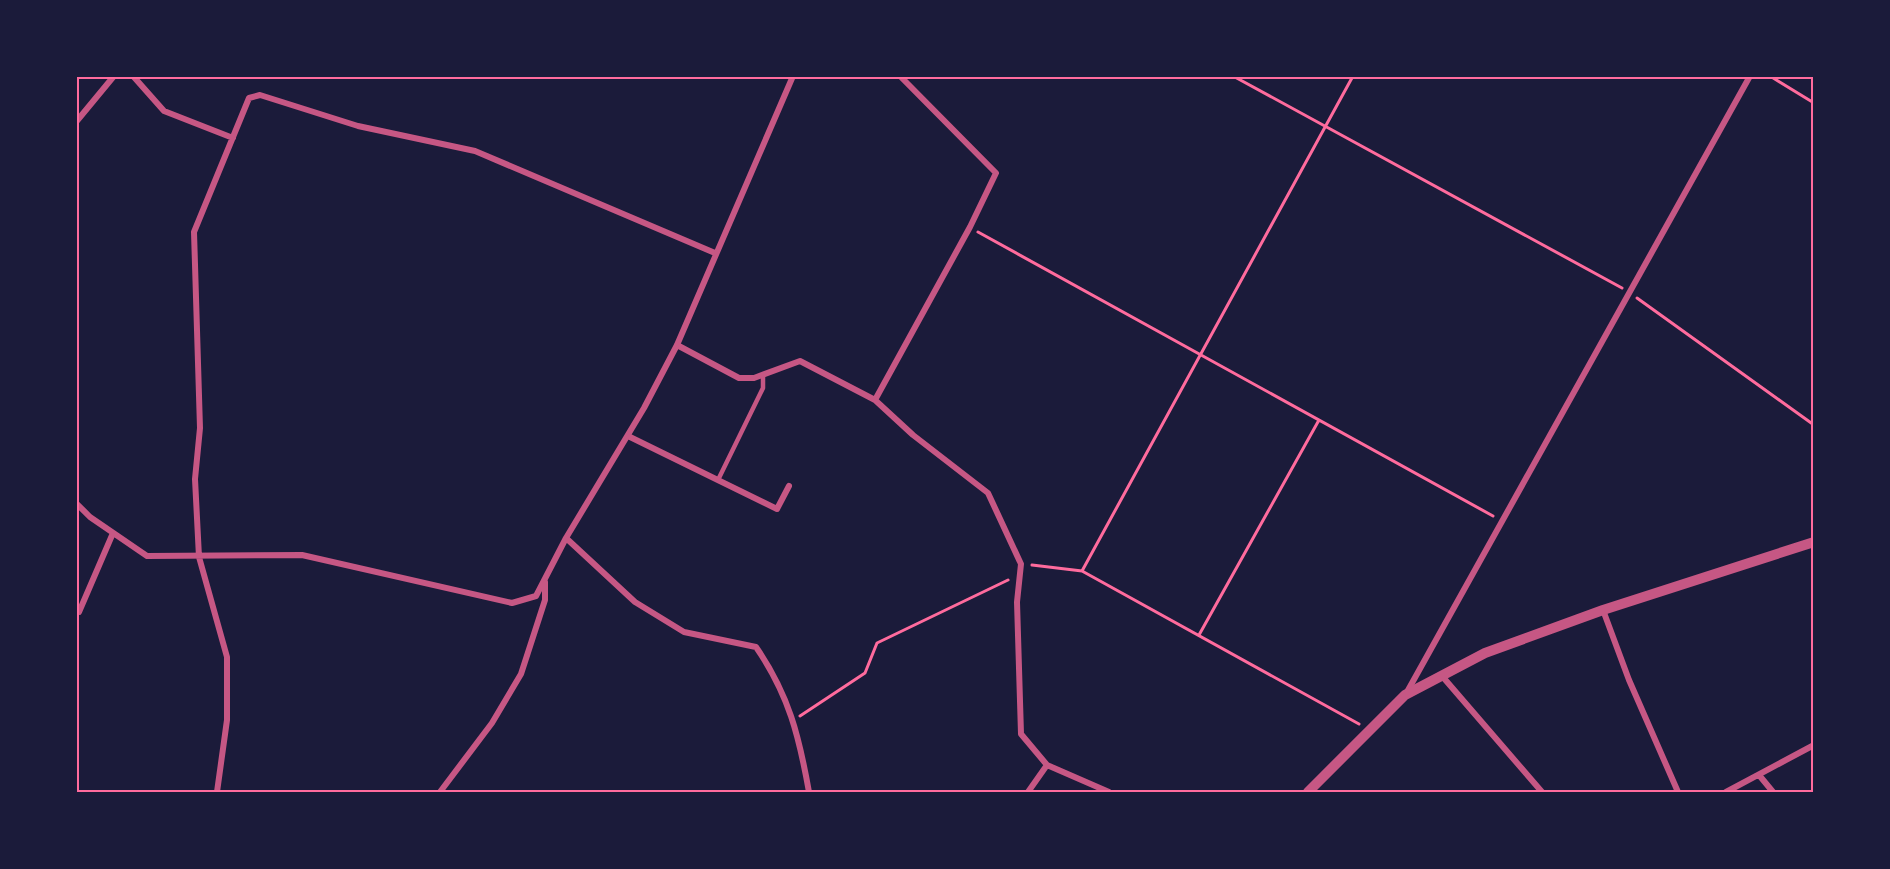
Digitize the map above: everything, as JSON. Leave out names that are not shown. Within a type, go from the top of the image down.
[{"type":"street","points":[[76,122],[114,76]]},
{"type":"street","points":[[133,76],[164,111],[233,138]]},
{"type":"street","points":[[76,503],[113,533],[147,556],[302,555],[512,603],[536,596],[566,538],[627,436],[676,345],[793,76]]},
{"type":"street","points":[[875,400],[996,173],[900,76]]},
{"type":"street","points":[[1308,792],[1405,695],[1750,76]]},
{"type":"street","points":[[218,792],[227,720],[227,657],[199,556],[195,479],[200,428],[194,232],[249,98],[260,95],[358,126],[476,151],[715,252]]},
{"type":"street","points":[[676,345],[739,378],[763,375],[800,361],[875,400],[913,435],[988,493],[1021,564],[1017,602],[1021,734],[1047,765],[1110,792]]},
{"type":"street","points":[[627,436],[777,509],[789,486]]},
{"type":"street","points":[[76,611],[79,612],[113,533]]},
{"type":"street","points":[[566,538],[635,602],[684,632],[756,647],[775,674],[799,734],[809,792]]},
{"type":"street","points":[[1405,695],[1485,652],[1603,610],[1814,542]]},
{"type":"street","points":[[440,792],[492,723],[521,674],[545,600],[545,578]]},
{"type":"street","points":[[1603,610],[1629,680],[1678,792]]},
{"type":"street","points":[[1442,676],[1542,792]]},
{"type":"street","points":[[1726,792],[1814,745]]},
{"type":"street","points":[[1028,792],[1047,765]]},
{"type":"street","points":[[1759,775],[1773,792]]},
{"type":"lane","points":[[718,480],[763,388],[763,375]]},
{"type":"path","points":[[1233,76],[1629,292],[1814,425]]},
{"type":"path","points":[[1082,571],[1202,356],[1353,76]]},
{"type":"path","points":[[1770,76],[1814,102]]},
{"type":"path","points":[[969,227],[1502,521]]},
{"type":"path","points":[[1199,635],[1319,420]]},
{"type":"path","points":[[1021,564],[1082,571],[1371,730]]},
{"type":"path","points":[[793,720],[865,673],[877,643],[1020,574]]}]
